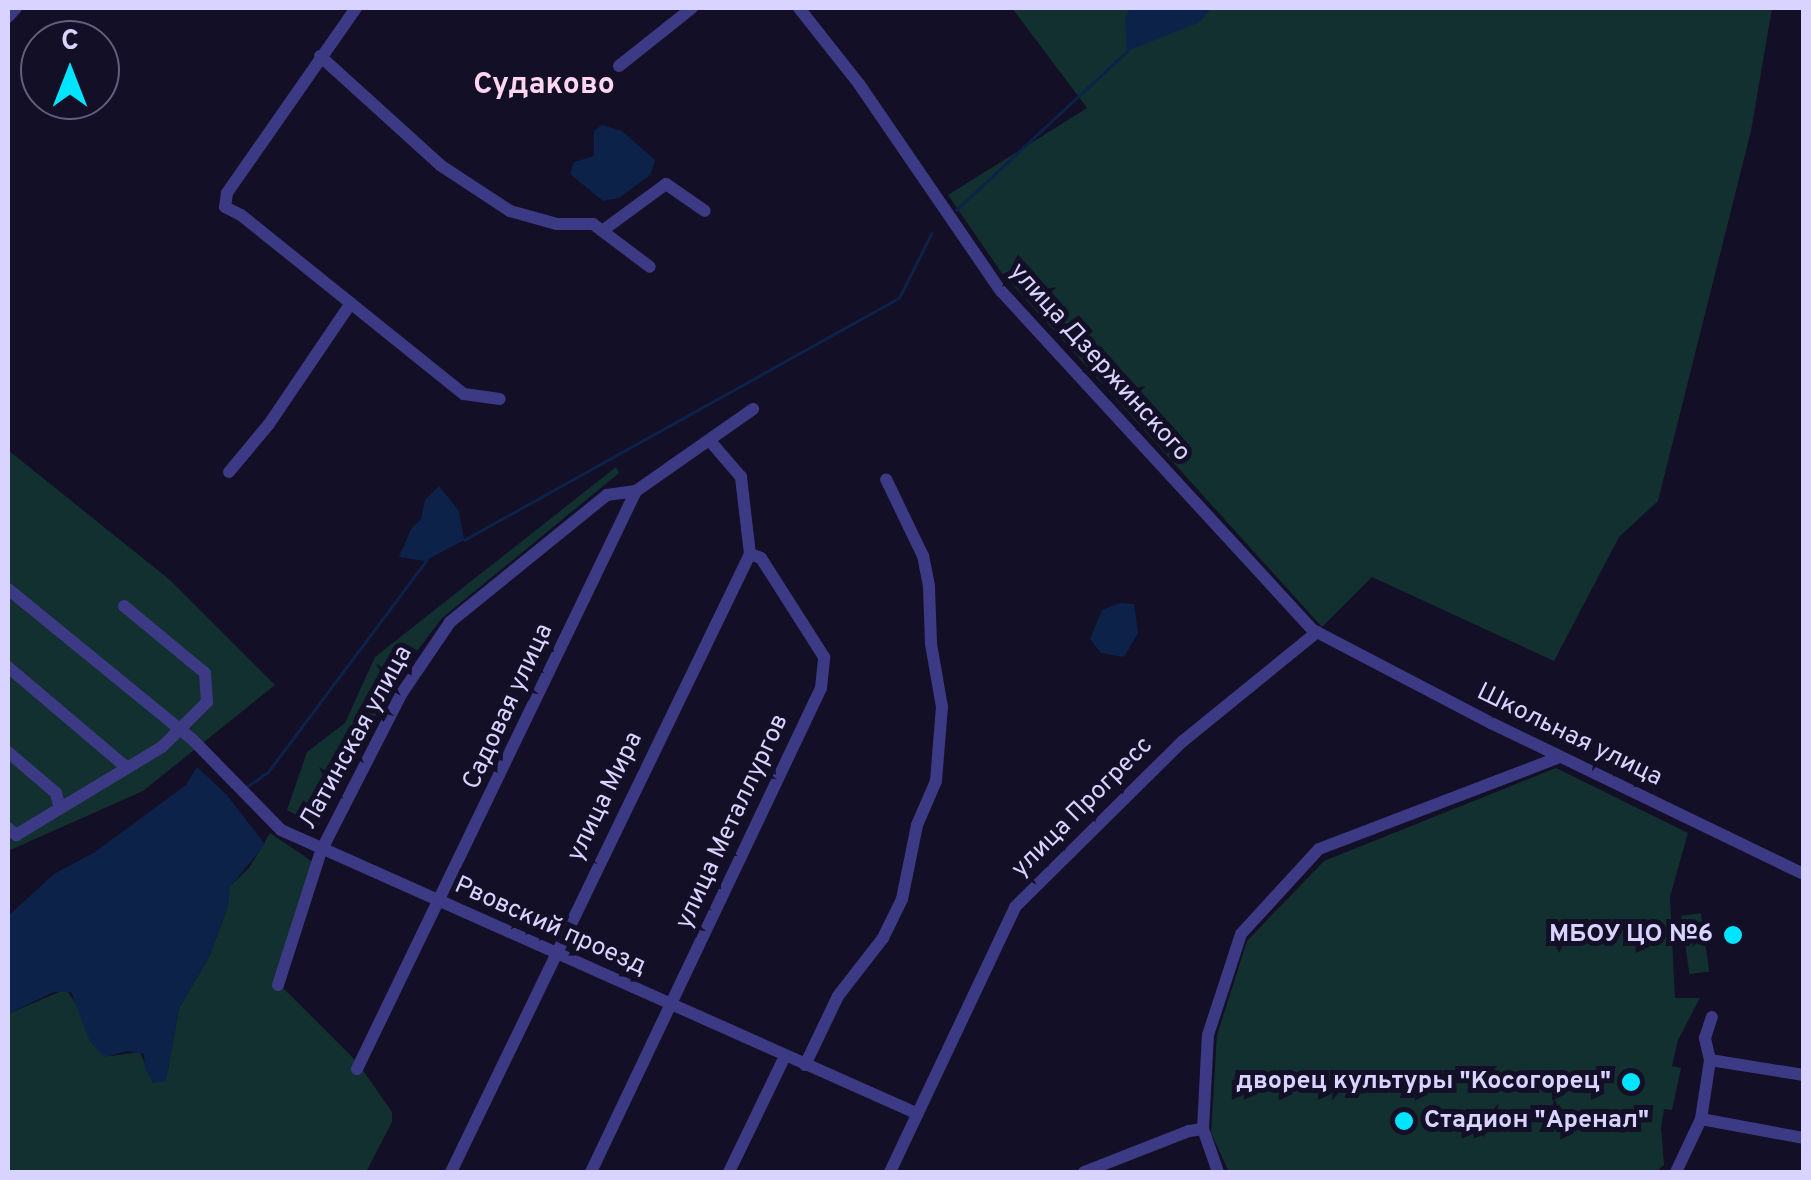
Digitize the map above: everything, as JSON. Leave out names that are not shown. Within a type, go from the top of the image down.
[{"type":"street","points":[[8,18],[16,8]]},
{"type":"street","points":[[356,8],[227,193],[225,207],[242,215],[464,394],[500,399]]},
{"type":"street","points":[[619,66],[692,8]]},
{"type":"street","name":"улица Дзержинского","points":[[799,8],[889,125],[1001,291],[1317,632]]},
{"type":"street","points":[[320,56],[440,164],[510,211],[557,224],[594,224],[650,267]]},
{"type":"street","points":[[602,231],[666,184],[705,211]]},
{"type":"street","points":[[228,472],[268,424],[351,303]]},
{"type":"street","name":"Садовая улица","points":[[357,1069],[441,902],[636,491],[753,409]]},
{"type":"street","points":[[710,442],[741,477],[750,554]]},
{"type":"street","points":[[805,1065],[838,996],[883,938],[902,900],[918,825],[936,781],[942,707],[931,644],[928,586],[923,556],[886,479]]},
{"type":"street","name":"Латинская улица","points":[[278,985],[321,851],[402,692],[450,622],[607,495],[636,491]]},
{"type":"street","name":"улица Мира","points":[[451,1172],[750,554]]},
{"type":"street","name":"улица Металлургов","points":[[591,1172],[821,688],[824,657],[761,558],[750,554]]},
{"type":"street","name":"Рвовский проезд","points":[[8,588],[187,735],[280,830],[918,1114]]},
{"type":"street","points":[[8,828],[16,835],[187,735],[207,702],[205,673],[124,606]]},
{"type":"street","name":"Школьная улица","points":[[1317,632],[1560,757],[1804,874]]},
{"type":"street","name":"улица Прогресс","points":[[890,1172],[1015,907],[1183,741],[1317,632]]},
{"type":"street","points":[[8,667],[128,768]]},
{"type":"street","points":[[8,752],[56,793],[60,809]]},
{"type":"street","points":[[1218,1172],[1203,1129],[1208,1034],[1240,934],[1320,849],[1560,757]]},
{"type":"street","points":[[1676,1172],[1700,1120],[1710,1060],[1706,1038],[1712,1017]]},
{"type":"street","points":[[729,1172],[785,1056]]},
{"type":"street","points":[[1710,1060],[1804,1076]]},
{"type":"street","points":[[1700,1120],[1804,1138]]},
{"type":"street","points":[[1084,1172],[1203,1129]]},
{"type":"green space","points":[[1012,8],[1772,8],[1751,131],[1658,501],[1619,537],[1554,661],[1372,577],[1322,627],[1001,272],[948,195],[1087,108]]},
{"type":"green space","points":[[8,450],[170,580],[275,685],[143,791],[8,851]]},
{"type":"green space","points":[[616,467],[619,473],[442,618],[390,687],[318,827],[287,810],[307,752],[345,723],[375,657]]},
{"type":"green space","points":[[1556,768],[1688,833],[1670,897],[1675,998],[1700,998],[1678,1040],[1672,1066],[1681,1068],[1672,1110],[1664,1109],[1664,1165],[1656,1172],[1229,1172],[1211,1133],[1217,1035],[1247,941],[1324,861]]},
{"type":"green space","points":[[270,833],[313,862],[277,982],[357,1062],[392,1112],[392,1122],[366,1172],[8,1172],[8,1014],[66,989],[111,1056],[140,1052],[153,1083],[166,1080],[179,1008],[209,957],[228,906],[229,887],[249,868]]},
{"type":"green space","points":[[1701,913],[1709,971],[1689,974],[1681,916]]},
{"type":"water","points":[[1131,8],[1212,8],[1198,23],[1127,51],[1125,17]]},
{"type":"water","points":[[602,125],[622,131],[655,160],[650,175],[619,198],[603,201],[570,174],[574,162],[594,156],[594,131]]},
{"type":"water","points":[[439,486],[459,511],[464,540],[425,561],[399,557],[411,529],[421,519],[425,500]]},
{"type":"water","points":[[1120,603],[1134,604],[1138,633],[1124,657],[1101,653],[1090,639],[1102,610]]},
{"type":"water","points":[[197,767],[226,794],[265,844],[230,887],[228,906],[209,957],[179,1008],[166,1081],[153,1083],[145,1069],[144,1054],[127,1051],[105,1057],[90,1042],[71,992],[54,992],[8,1014],[8,916],[54,874],[95,852],[186,785]]},
{"type":"waterway","points":[[956,210],[1127,51]]},
{"type":"waterway","points":[[464,540],[899,298],[931,234]]},
{"type":"waterway","points":[[245,788],[268,772],[426,561]]},
{"type":"place","name":"МБОУ ЦО №6","points":[[1733,935]]},
{"type":"place","name":"дворец культуры \"Косогорец\"","points":[[1631,1082]]},
{"type":"place","name":"Стадион \"Аренал\"","points":[[1404,1121]]},
{"type":"district","name":"Судаково","points":[[544,86]]}]
